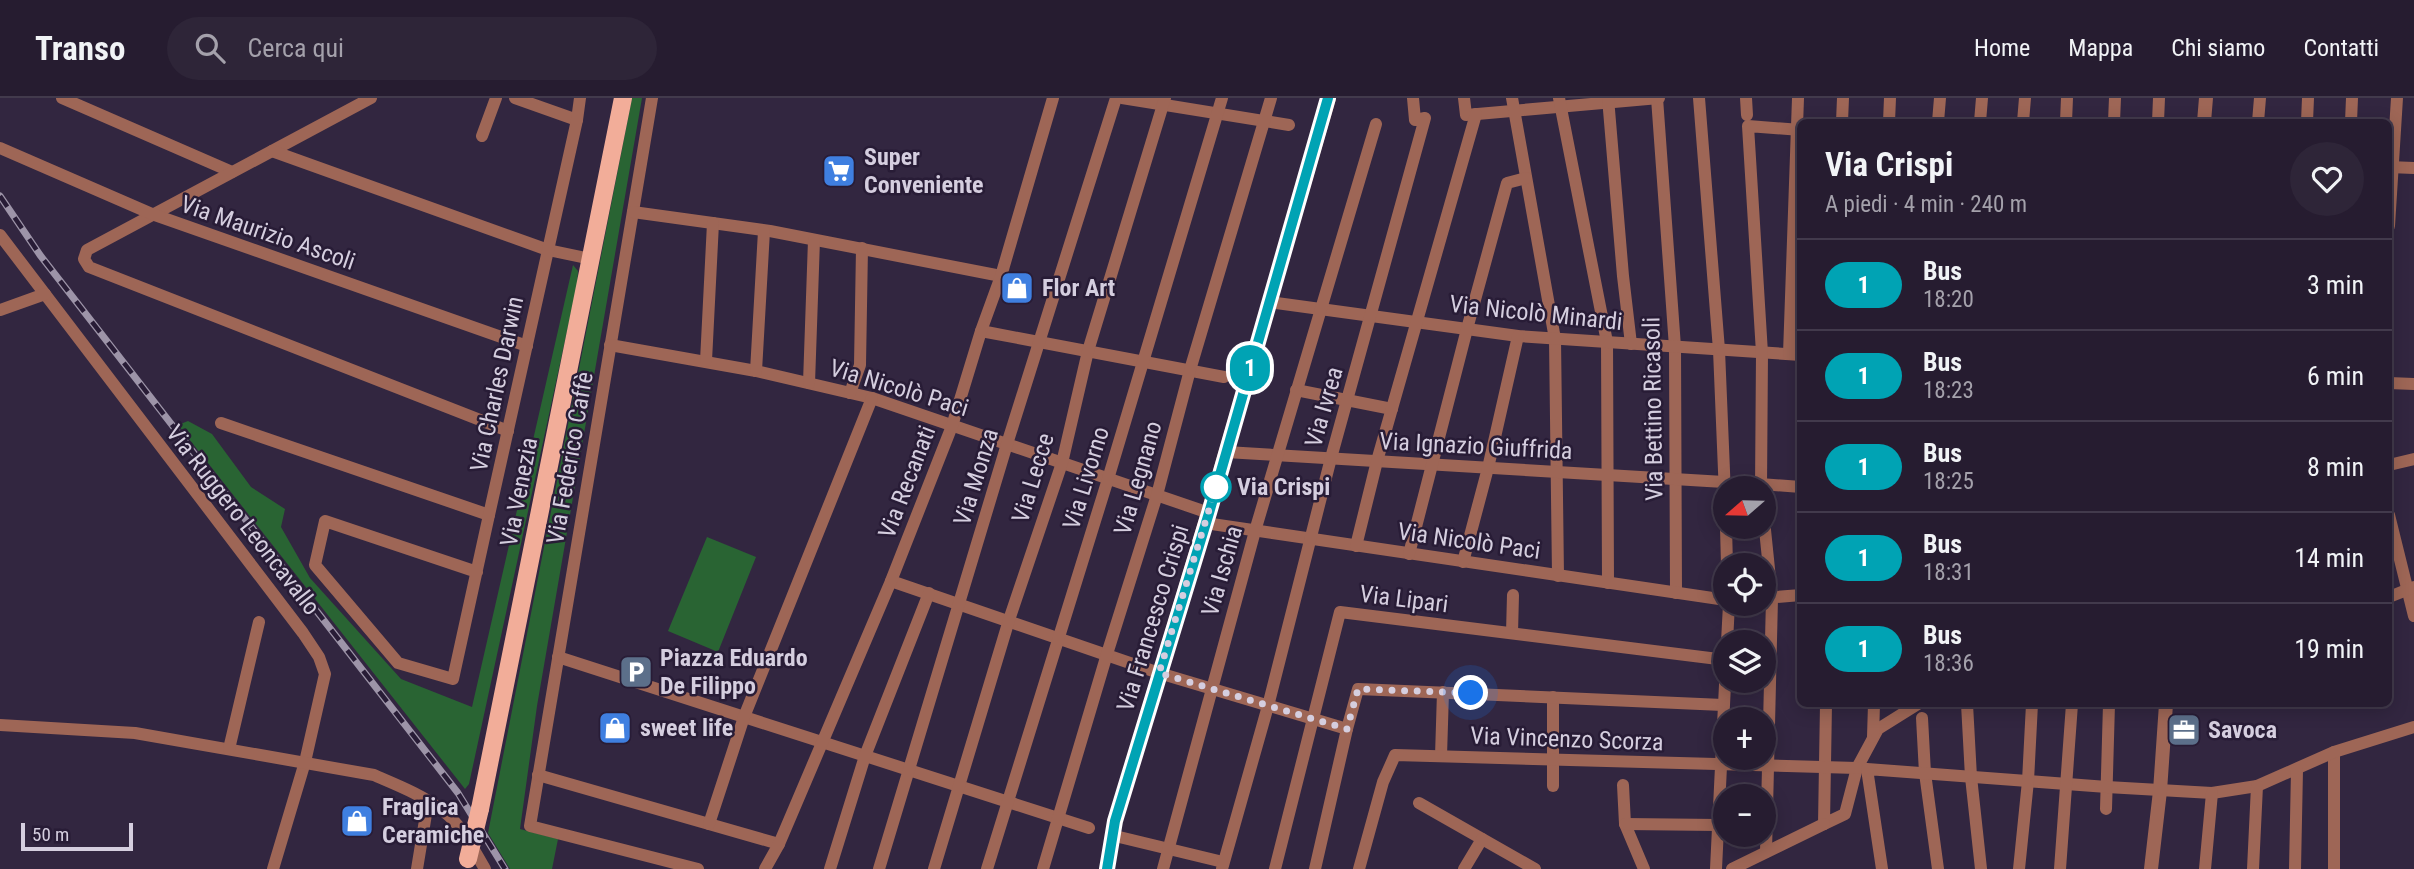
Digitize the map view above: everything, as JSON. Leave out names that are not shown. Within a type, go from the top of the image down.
[{"type":"main road","name":"Via Venezia","points":[[468,864],[622,98]]},
{"type":"street","points":[[62,98],[232,172]]},
{"type":"street","points":[[339,115],[346,98]]},
{"type":"street","points":[[371,98],[87,250],[85,259],[89,267],[508,431]]},
{"type":"street","points":[[482,136],[496,98]]},
{"type":"street","points":[[515,98],[577,120]]},
{"type":"street","name":"Via Charles Darwin","points":[[477,572],[325,521],[315,565],[398,663],[453,679],[477,572],[489,515],[577,120],[580,98]]},
{"type":"street","name":"Via Federico Caffè","points":[[652,98],[530,826],[698,869]]},
{"type":"street","name":"Via Recanati","points":[[765,869],[779,844],[891,581],[952,426],[1002,276],[1054,98]]},
{"type":"street","name":"Via Monza","points":[[879,869],[1007,444],[1116,98]]},
{"type":"street","points":[[1122,98],[1164,101],[1218,114],[1289,125]]},
{"type":"street","name":"Via Livorno","points":[[986,869],[1060,638],[1223,98]]},
{"type":"street","name":"Via Legnano","points":[[1044,867],[1157,495],[1190,370],[1271,98]]},
{"type":"street","name":"Via Francesco Crispi","points":[[1107,869],[1111,835],[1207,518],[1328,98]]},
{"type":"street","name":"Via Ivrea","points":[[1223,866],[1268,706],[1331,458],[1372,316],[1420,119],[1413,98]]},
{"type":"street","points":[[1356,546],[1471,115],[1464,98]]},
{"type":"street","points":[[1471,115],[1513,104],[1658,98]]},
{"type":"street","name":"Via Bettino Ricasoli","points":[[1658,98],[1675,347],[1676,593]]},
{"type":"street","points":[[1699,98],[1719,350],[1724,476]]},
{"type":"street","points":[[1746,98],[1762,353],[1760,476]]},
{"type":"street","points":[[1798,98],[1799,119]]},
{"type":"street","points":[[1842,119],[1843,98]]},
{"type":"street","points":[[1889,119],[1890,98]]},
{"type":"street","points":[[1938,119],[1940,98]]},
{"type":"street","points":[[1980,119],[1982,98]]},
{"type":"street","points":[[2023,119],[2025,98]]},
{"type":"street","points":[[2066,119],[2067,98]]},
{"type":"street","points":[[2114,119],[2115,98]]},
{"type":"street","points":[[2158,98],[2158,119]]},
{"type":"street","points":[[2204,119],[2206,98]]},
{"type":"street","points":[[2258,119],[2260,98]]},
{"type":"street","points":[[2307,119],[2308,98]]},
{"type":"street","points":[[2351,119],[2353,98]]},
{"type":"street","points":[[2392,156],[2397,98]]},
{"type":"street","points":[[1608,100],[1631,344]]},
{"type":"street","name":"Via Lecce","points":[[934,869],[1009,621],[1062,463],[1088,351],[1164,101]]},
{"type":"street","points":[[1560,102],[1607,342],[1608,583]]},
{"type":"street","points":[[1513,104],[1555,338],[1558,576]]},
{"type":"street","points":[[1747,120],[1797,130]]},
{"type":"street","name":"Via Ischia","points":[[1163,869],[1255,531],[1376,124]]},
{"type":"street","name":"Via Maurizio Ascoli","points":[[0,148],[152,214],[527,346]]},
{"type":"street","points":[[272,151],[548,250],[591,259]]},
{"type":"street","points":[[2392,167],[2414,169]]},
{"type":"street","points":[[1409,554],[1507,183],[1526,178]]},
{"type":"street","points":[[633,212],[764,231],[1002,276]]},
{"type":"street","points":[[706,361],[713,223]]},
{"type":"street","points":[[756,371],[764,231]]},
{"type":"street","name":"Via Ruggero Leoncavallo","points":[[0,235],[319,657],[325,674],[305,762],[273,869]]},
{"type":"street","points":[[809,383],[814,240]]},
{"type":"street","points":[[1795,354],[1797,242]]},
{"type":"street","points":[[850,393],[860,365],[862,248]]},
{"type":"street","points":[[0,310],[45,294]]},
{"type":"street","name":"Via Nicolò Minardi","points":[[1269,302],[1518,336],[1795,354]]},
{"type":"street","points":[[982,331],[1223,377]]},
{"type":"street","points":[[1463,562],[1518,336]]},
{"type":"street","name":"Via Nicolò Paci","points":[[610,345],[756,371],[872,398],[1157,495],[1207,518],[1255,531],[1713,600]]},
{"type":"street","points":[[2392,383],[2414,384]]},
{"type":"street","points":[[1297,390],[1392,409]]},
{"type":"street","points":[[709,824],[744,717],[872,398]]},
{"type":"street","points":[[221,423],[489,515]]},
{"type":"street","name":"Via Ignazio Giuffrida","points":[[1226,452],[1713,481]]},
{"type":"street","points":[[2392,464],[2414,459]]},
{"type":"street","points":[[1776,486],[1797,487]]},
{"type":"street","points":[[2392,525],[2411,588],[2414,616]]},
{"type":"street","points":[[891,581],[1159,673],[1347,729]]},
{"type":"street","points":[[2392,596],[2411,588]]},
{"type":"street","points":[[830,869],[865,756],[929,593]]},
{"type":"street","points":[[1512,634],[1513,595]]},
{"type":"street","points":[[1776,597],[1797,595]]},
{"type":"street","name":"Via Lipari","points":[[1275,869],[1340,612],[1713,660]]},
{"type":"street","points":[[1768,616],[1768,707]]},
{"type":"street","points":[[229,749],[258,622]]},
{"type":"street","points":[[558,657],[1089,828]]},
{"type":"street","points":[[1315,869],[1358,689],[1723,705],[1724,693]]},
{"type":"street","points":[[1441,757],[1443,692]]},
{"type":"street","points":[[1553,697],[1553,786]]},
{"type":"street","points":[[1824,824],[1826,707]]},
{"type":"street","points":[[1873,737],[1874,707]]},
{"type":"street","points":[[1732,869],[1845,814],[1878,729],[1913,707]]},
{"type":"street","points":[[1967,707],[1971,777],[1981,869]]},
{"type":"street","points":[[2019,869],[2032,707]]},
{"type":"street","points":[[2060,869],[2072,707]]},
{"type":"street","points":[[2106,809],[2109,707]]},
{"type":"street","points":[[2151,869],[2166,707]]},
{"type":"street","points":[[1922,718],[1925,773],[1938,869]]},
{"type":"street","points":[[0,725],[135,733],[374,775],[411,791],[444,811],[468,840],[485,869]]},
{"type":"street","name":"Via Vincenzo Scorza","points":[[1776,766],[1862,768],[2212,793],[2257,786],[2334,752],[2414,727]]},
{"type":"street","points":[[2334,752],[2334,869]]},
{"type":"street","name":"Via Vincenzo Scorza","points":[[1359,869],[1383,782],[1395,755],[1713,765]]},
{"type":"street","points":[[1862,768],[1882,869]]},
{"type":"street","points":[[1766,852],[1768,770]]},
{"type":"street","points":[[2295,869],[2297,770]]},
{"type":"street","points":[[538,775],[779,844]]},
{"type":"street","points":[[1623,785],[1625,824],[1644,869]]},
{"type":"street","points":[[2253,869],[2257,786]]},
{"type":"street","points":[[2205,869],[2212,793]]},
{"type":"street","points":[[418,869],[429,802]]},
{"type":"street","points":[[1419,803],[1535,869]]},
{"type":"street","points":[[1625,824],[1713,825]]},
{"type":"street","points":[[1111,835],[1223,866]]},
{"type":"street","points":[[1464,869],[1482,839]]},
{"type":"street","points":[[1716,869],[1717,847]]},
{"type":"green space","points":[[632,98],[642,98],[537,706],[520,829],[558,839],[552,869],[510,869],[488,833]]},
{"type":"green space","points":[[573,265],[578,271],[577,285],[469,784],[465,789],[178,425],[188,421],[212,434],[251,487],[285,509],[281,527],[310,578],[401,679],[472,707]]},
{"type":"green space","points":[[707,537],[756,557],[718,652],[668,631]]},
{"type":"railway","points":[[0,196],[40,255],[458,793],[505,869]]},
{"type":"bus line","name":"1","points":[[1107,869],[1115,821],[1209,513],[1328,98]]},
{"type":"place","name":"Super Conveniente","points":[[839,171]]},
{"type":"place","name":"Flor Art","points":[[1017,288]]},
{"type":"place","name":"Via Crispi","points":[[1216,487]]},
{"type":"place","name":"Piazza Eduardo De Filippo","points":[[636,672]]},
{"type":"place","name":"sweet life","points":[[615,728]]},
{"type":"place","name":"Savoca","points":[[2184,730]]},
{"type":"place","name":"Fraglica Ceramiche","points":[[357,821]]},
{"type":"route","points":[[1216,487],[1159,673],[1347,729],[1358,689],[1471,693]]}]
